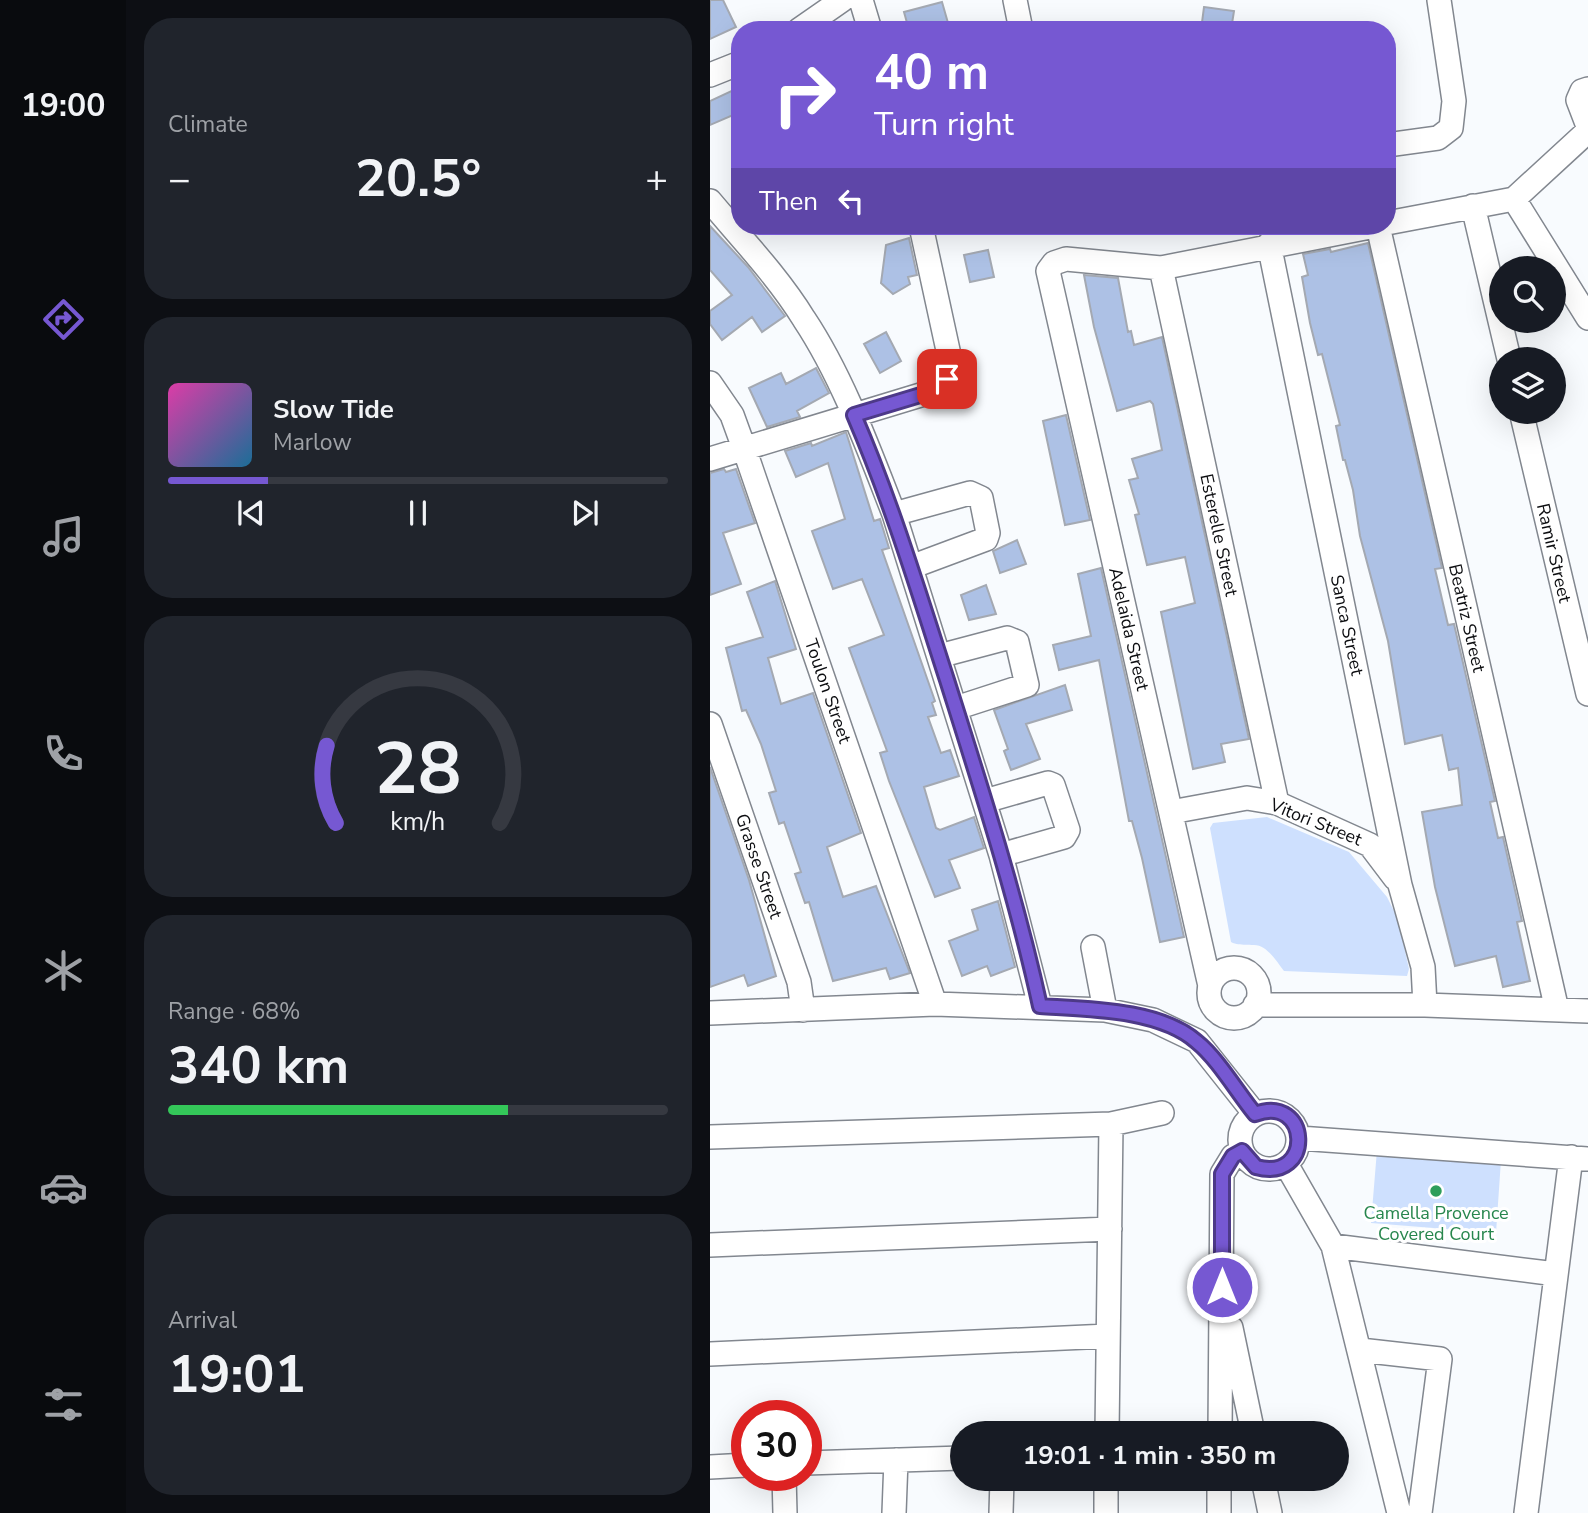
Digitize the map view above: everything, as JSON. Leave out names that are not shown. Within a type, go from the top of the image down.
[{"type":"street","points":[[812,21],[842,0]]},
{"type":"street","points":[[861,0],[867,21]]},
{"type":"street","points":[[1015,0],[1019,21]]},
{"type":"street","points":[[1396,144],[1438,138],[1451,128],[1454,101],[1439,0]]},
{"type":"street","points":[[710,75],[731,67]]},
{"type":"street","points":[[1396,221],[1514,199],[1587,128],[1578,100],[1582,91],[1587,89]]},
{"type":"street","points":[[1514,199],[1587,318]]},
{"type":"street","points":[[710,201],[731,227]]},
{"type":"street","points":[[1474,206],[1506,347]]},
{"type":"street","points":[[737,235],[805,319],[854,415],[894,514],[985,801],[1040,1006]]},
{"type":"street","points":[[710,459],[937,390],[947,379],[951,364],[923,235]]},
{"type":"street","points":[[1161,268],[1322,235]]},
{"type":"street","name":"Beatriz Street","points":[[1378,235],[1557,1010]]},
{"type":"street","name":"Sanca Street","points":[[1269,244],[1400,885],[1423,967],[1425,1005]]},
{"type":"street","name":"Adelaida Street","points":[[1161,268],[1066,259],[1054,263],[1048,271],[1210,986]]},
{"type":"street","name":"Esterelle Street","points":[[1161,268],[1277,803]]},
{"type":"street","name":"Toulon Street","points":[[710,383],[732,415],[744,448],[935,1004]]},
{"type":"street","name":"Ramir Street","points":[[1524,424],[1587,694]]},
{"type":"street","points":[[894,514],[970,492],[981,498],[988,533],[986,539],[911,568]]},
{"type":"street","points":[[939,656],[1008,638],[1016,642],[1027,685],[956,708]]},
{"type":"street","name":"Grasse Street","points":[[710,724],[799,982],[803,1010]]},
{"type":"street","points":[[985,801],[1048,783],[1053,785],[1068,830],[1064,837],[1001,855]]},
{"type":"street","name":"Vitori Street","points":[[1171,812],[1247,798],[1277,803],[1370,845],[1400,885]]},
{"type":"street","points":[[1093,947],[1105,1010]]},
{"type":"street","points":[[1226,969],[1243,970],[1255,981],[1258,997],[1255,1005],[1247,1014],[1234,1018],[1217,1012],[1210,1000],[1210,986],[1219,973],[1226,969]]},
{"type":"street","points":[[710,1013],[935,1004],[1105,1010],[1153,1020],[1197,1041],[1255,1114]]},
{"type":"street","points":[[1255,1005],[1425,1005],[1587,1012]]},
{"type":"street","points":[[1197,1041],[1217,1012]]},
{"type":"street","points":[[1265,1110],[1285,1114],[1292,1121],[1299,1138],[1293,1157],[1286,1164],[1276,1169],[1256,1167],[1242,1151],[1241,1130],[1255,1114],[1265,1110]]},
{"type":"street","points":[[710,1137],[1111,1124],[1162,1113]]},
{"type":"street","points":[[1107,1421],[1111,1124]]},
{"type":"street","points":[[1299,1138],[1579,1158],[1556,1274],[1526,1513]]},
{"type":"street","points":[[1220,1421],[1222,1174],[1233,1156],[1242,1151]]},
{"type":"street","points":[[1286,1164],[1333,1246],[1399,1513]]},
{"type":"street","points":[[710,1245],[1110,1229]]},
{"type":"street","points":[[1333,1246],[1556,1274]]},
{"type":"street","points":[[1222,1287],[1250,1421]]},
{"type":"street","points":[[710,1354],[1108,1336]]},
{"type":"street","points":[[1360,1350],[1440,1359],[1420,1513]]},
{"type":"street","points":[[822,1462],[950,1458]]},
{"type":"street","points":[[894,1513],[896,1460]]},
{"type":"street","points":[[710,1466],[731,1465]]},
{"type":"street","points":[[784,1491],[785,1513]]},
{"type":"street","points":[[1001,1513],[1002,1491]]},
{"type":"street","points":[[1106,1491],[1106,1513]]},
{"type":"street","points":[[1219,1491],[1219,1513]]},
{"type":"street","points":[[1265,1491],[1270,1513]]},
{"type":"shaded area","points":[[1267,817],[1349,852],[1387,897],[1398,919],[1409,969],[1407,976],[1284,971],[1263,948],[1231,942],[1210,828],[1213,823]]},
{"type":"shaded area","name":"Camella Provence Covered Court","points":[[1377,1150],[1501,1160],[1496,1233],[1371,1223]]},
{"type":"building","points":[[710,0],[723,0],[733,21],[731,29],[710,39]]},
{"type":"building","points":[[942,2],[947,21],[906,21],[904,12]]},
{"type":"building","points":[[1204,7],[1234,11],[1232,21],[1202,21]]},
{"type":"building","points":[[731,91],[731,116],[710,125],[710,101]]},
{"type":"building","points":[[710,226],[748,267],[785,316],[762,332],[752,317],[722,340],[710,324],[710,311],[732,295],[710,270]]},
{"type":"building","points":[[909,238],[917,275],[908,277],[910,284],[893,294],[881,283],[886,245]]},
{"type":"building","points":[[1368,243],[1442,568],[1435,569],[1448,625],[1454,624],[1495,801],[1490,802],[1498,838],[1503,837],[1522,921],[1517,922],[1530,981],[1503,987],[1496,956],[1455,966],[1435,887],[1422,812],[1462,805],[1458,768],[1449,770],[1442,735],[1405,744],[1388,641],[1360,536],[1353,490],[1336,426],[1340,425],[1322,354],[1318,355],[1310,323],[1302,277],[1308,275],[1303,254],[1330,249],[1331,252]]},
{"type":"building","points":[[988,250],[994,277],[970,282],[964,255]]},
{"type":"building","points":[[1084,275],[1118,278],[1128,332],[1131,331],[1134,345],[1162,337],[1249,739],[1221,744],[1225,762],[1193,769],[1161,612],[1195,603],[1185,557],[1147,565],[1135,515],[1139,514],[1129,480],[1138,478],[1132,459],[1162,450],[1153,404],[1150,401],[1117,411],[1094,327]]},
{"type":"building","points":[[886,332],[901,361],[880,373],[864,344]]},
{"type":"building","points":[[816,368],[829,393],[797,411],[800,417],[767,427],[749,388],[781,373],[786,384]]},
{"type":"building","points":[[1066,415],[1090,520],[1065,525],[1043,421]]},
{"type":"building","points":[[846,432],[874,521],[880,519],[889,548],[882,550],[935,701],[932,703],[936,715],[928,717],[941,753],[950,750],[959,776],[924,787],[936,828],[940,830],[974,817],[984,848],[949,860],[960,888],[935,897],[889,781],[880,753],[887,751],[849,648],[884,635],[862,579],[833,589],[812,531],[845,519],[828,463],[796,477],[785,451],[811,443],[812,446]]},
{"type":"building","points":[[724,469],[726,472],[736,469],[755,523],[723,533],[741,584],[710,595],[710,473]]},
{"type":"building","points":[[1017,540],[1026,564],[1000,573],[993,551]]},
{"type":"building","points":[[1101,568],[1184,937],[1160,942],[1142,858],[1132,821],[1129,821],[1099,660],[1059,670],[1053,645],[1091,636],[1078,574]]},
{"type":"building","points":[[775,581],[796,649],[768,658],[781,704],[813,693],[861,833],[827,847],[843,897],[876,886],[910,973],[890,979],[886,968],[833,981],[809,902],[805,903],[795,874],[801,872],[784,822],[779,824],[769,793],[776,791],[761,744],[746,710],[742,711],[726,648],[763,637],[747,592]]},
{"type":"building","points":[[986,585],[996,614],[969,620],[961,595]]},
{"type":"building","points":[[1065,685],[1072,710],[1026,724],[1040,759],[1011,770],[1004,751],[1008,749],[994,710]]},
{"type":"building","points":[[710,767],[749,880],[776,976],[748,986],[744,975],[710,987]]},
{"type":"building","points":[[998,901],[1015,967],[991,976],[987,966],[962,976],[949,941],[978,930],[972,910]]},
{"type":"place","name":"Camella Provence Covered Court","points":[[1436,1191]]},
{"type":"route","points":[[947,379],[937,390],[854,415],[894,514],[956,708],[1001,855],[1028,951],[1040,1006],[1105,1010],[1153,1020],[1178,1030],[1197,1041],[1255,1114],[1265,1110],[1285,1114],[1297,1129],[1298,1148],[1286,1164],[1276,1169],[1256,1167],[1247,1160],[1242,1151],[1233,1156],[1222,1174],[1222,1287]]}]
